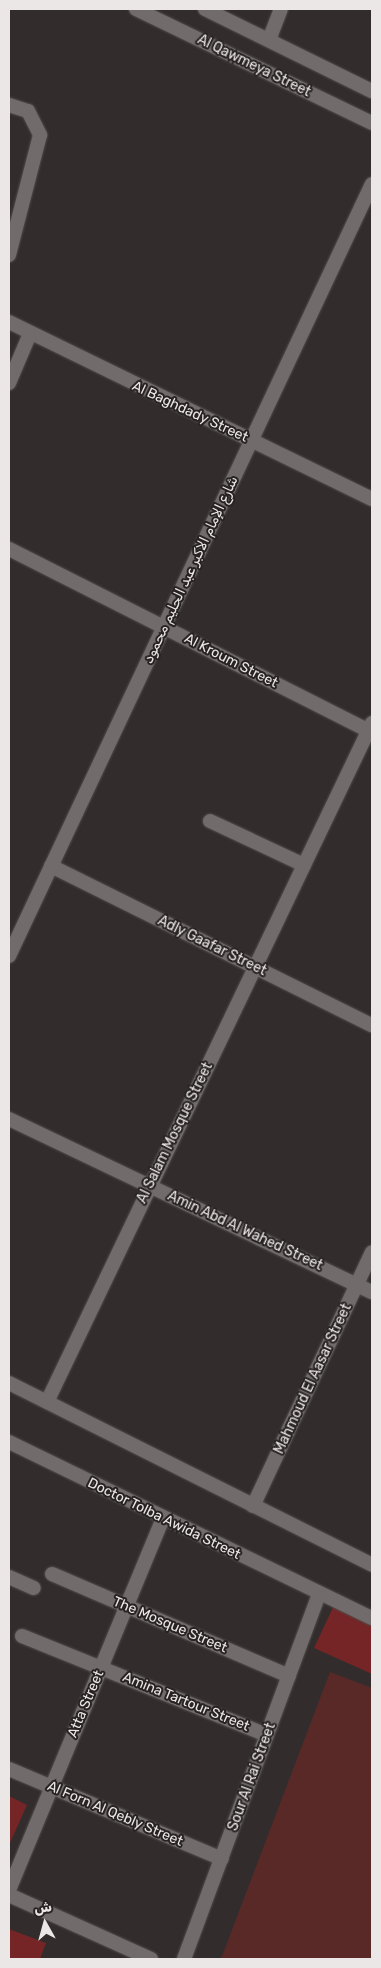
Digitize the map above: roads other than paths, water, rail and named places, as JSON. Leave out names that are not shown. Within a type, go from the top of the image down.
[{"type":"street","name":"Al Qawmeya Street","points":[[136,9],[372,123]]},
{"type":"street","points":[[205,9],[372,90]]},
{"type":"street","points":[[269,40],[281,9]]},
{"type":"street","points":[[9,105],[28,111],[40,135],[9,255]]},
{"type":"street","name":"شارع الإمام الاكبر عبد الحليم محمود","points":[[9,956],[372,184]]},
{"type":"street","name":"Al Baghdady Street","points":[[9,322],[29,336],[372,499]]},
{"type":"street","points":[[9,383],[29,336]]},
{"type":"street","name":"Al Kroum Street","points":[[9,549],[371,728]]},
{"type":"street","name":"Al Salam Mosque Street","points":[[47,1402],[371,728]]},
{"type":"street","points":[[210,821],[304,865]]},
{"type":"street","name":"Adly Gaafar Street","points":[[51,866],[372,1025]]},
{"type":"street","name":"Amin Abd Al Wahed Street","points":[[9,1120],[372,1292]]},
{"type":"street","name":"Mahmoud El Aasar Street","points":[[253,1506],[372,1252]]},
{"type":"street","points":[[9,1383],[372,1565]]},
{"type":"street","name":"Doctor Tolba Awida Street","points":[[9,1442],[319,1595],[372,1618]]},
{"type":"street","name":"Atta Street","points":[[9,1890],[163,1519]]},
{"type":"street","name":"The Mosque Street","points":[[52,1574],[289,1676]]},
{"type":"street","points":[[9,1577],[34,1588]]},
{"type":"street","name":"Sour Al Rai Street","points":[[184,1959],[319,1595]]},
{"type":"street","name":"Amina Tartour Street","points":[[22,1636],[267,1735]]},
{"type":"street","name":"Al Forn Al Qebly Street","points":[[9,1770],[222,1859]]},
{"type":"street","points":[[9,1895],[151,1959]]}]
